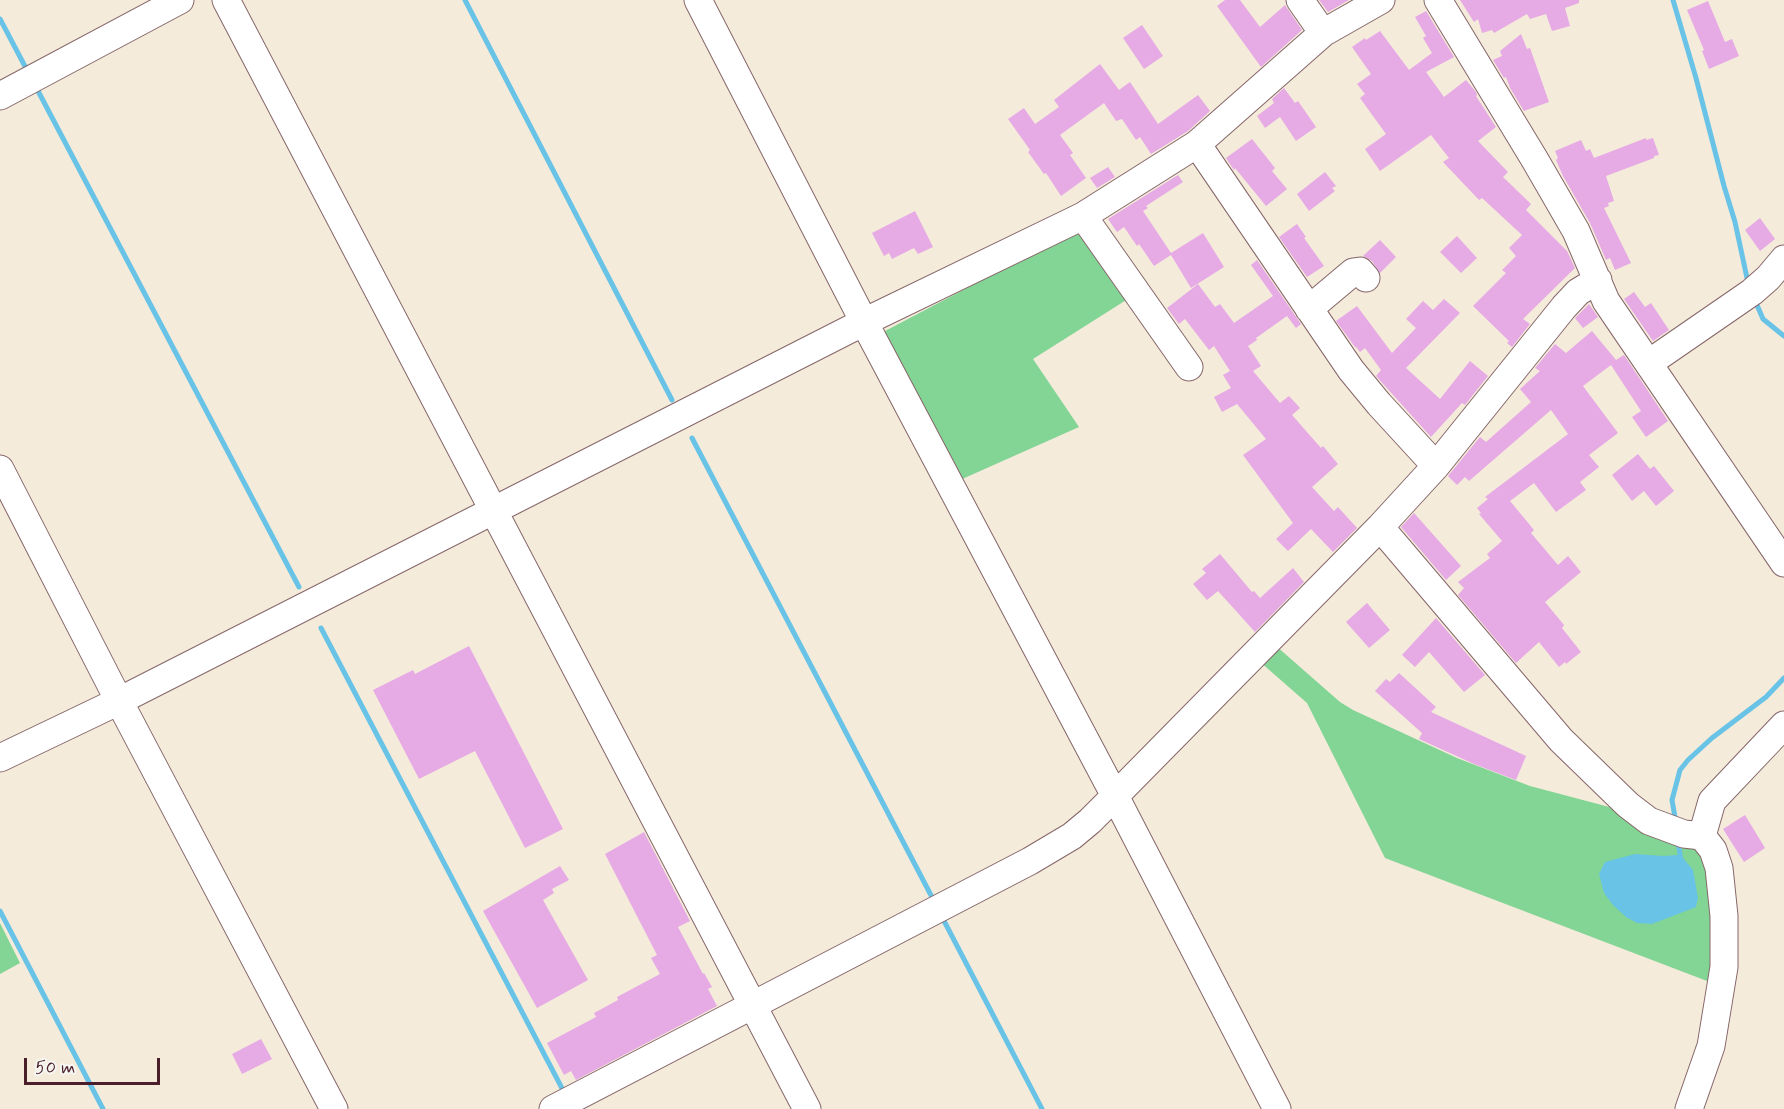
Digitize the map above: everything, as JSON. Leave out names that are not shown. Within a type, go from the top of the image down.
[{"type":"street","points":[[0,96],[180,0]]},
{"type":"street","points":[[226,0],[807,1109]]},
{"type":"street","points":[[698,0],[864,322],[1115,796],[1277,1109]]},
{"type":"street","points":[[1300,0],[1323,33]]},
{"type":"street","points":[[0,758],[119,701],[494,512],[864,322],[1083,216],[1197,144],[1323,33],[1381,0]]},
{"type":"street","points":[[1438,0],[1535,159],[1570,222],[1606,301],[1784,563]]},
{"type":"street","points":[[1197,144],[1358,378],[1436,466]]},
{"type":"street","points":[[1083,216],[1189,367]]},
{"type":"street","points":[[1648,363],[1752,292],[1784,259]]},
{"type":"street","points":[[1309,309],[1353,272],[1360,272],[1366,278]]},
{"type":"street","points":[[553,1109],[1050,850],[1090,821],[1380,528],[1436,466],[1578,292],[1598,280]]},
{"type":"street","points":[[0,469],[119,701],[334,1109]]},
{"type":"street","points":[[1380,528],[1561,740],[1628,805],[1649,821],[1684,834],[1702,836],[1713,850],[1719,868],[1724,916],[1724,967],[1711,1046],[1689,1109]]},
{"type":"street","points":[[1702,836],[1712,801],[1784,725]]},
{"type":"green space","points":[[1080,231],[1131,297],[1033,359],[1079,427],[960,480],[885,337],[885,331]]},
{"type":"green space","points":[[1275,645],[1340,702],[1353,710],[1457,758],[1530,786],[1613,808],[1693,847],[1706,868],[1711,895],[1713,966],[1707,981],[1385,858],[1307,703],[1259,661]]},
{"type":"green space","points":[[0,923],[20,963],[0,974]]},
{"type":"water","points":[[1635,854],[1677,855],[1683,858],[1693,870],[1698,898],[1696,907],[1652,924],[1637,923],[1626,917],[1604,893],[1599,874],[1605,862]]},
{"type":"building","points":[[1225,0],[1240,0],[1260,27],[1285,5],[1302,30],[1261,67],[1217,6]]},
{"type":"building","points":[[1319,0],[1349,0],[1328,12]]},
{"type":"building","points":[[1460,0],[1579,0],[1579,3],[1565,8],[1570,26],[1552,31],[1546,14],[1530,19],[1527,14],[1494,33],[1492,30],[1482,33],[1478,19],[1474,22]]},
{"type":"building","points":[[1708,1],[1725,42],[1732,39],[1739,56],[1709,69],[1702,51],[1704,50],[1687,10]]},
{"type":"building","points":[[1426,11],[1454,57],[1426,72],[1444,97],[1466,80],[1476,92],[1476,96],[1496,127],[1478,141],[1508,172],[1503,177],[1531,204],[1526,210],[1567,251],[1575,268],[1523,319],[1530,324],[1512,347],[1507,343],[1509,341],[1473,306],[1506,273],[1502,270],[1516,256],[1509,248],[1522,235],[1482,198],[1479,200],[1443,162],[1449,158],[1431,135],[1380,171],[1365,149],[1386,134],[1360,98],[1365,94],[1357,84],[1371,74],[1352,47],[1380,31],[1409,70],[1432,53],[1423,38],[1426,36],[1415,17]]},
{"type":"building","points":[[1142,25],[1163,56],[1144,69],[1123,38]]},
{"type":"building","points":[[1521,34],[1527,49],[1530,48],[1549,102],[1524,111],[1506,77],[1504,78],[1493,60],[1502,56],[1500,51]]},
{"type":"building","points":[[1100,64],[1119,90],[1130,82],[1158,124],[1198,95],[1210,111],[1188,131],[1151,154],[1140,137],[1136,140],[1122,119],[1116,121],[1104,103],[1060,135],[1073,153],[1070,155],[1086,178],[1061,196],[1046,173],[1044,174],[1028,152],[1030,150],[1008,119],[1024,108],[1035,124],[1059,107],[1054,100]]},
{"type":"building","points":[[1284,88],[1295,103],[1298,101],[1316,127],[1296,141],[1280,117],[1265,128],[1257,116],[1274,103],[1272,99]]},
{"type":"building","points":[[1646,138],[1646,140],[1653,138],[1659,155],[1606,176],[1614,201],[1608,203],[1609,206],[1604,208],[1631,263],[1615,270],[1610,258],[1606,260],[1590,223],[1563,176],[1555,151],[1581,140],[1586,151],[1590,149],[1594,158]]},
{"type":"building","points":[[1252,139],[1275,168],[1272,171],[1287,189],[1266,206],[1226,158]]},
{"type":"building","points":[[1108,167],[1115,177],[1097,188],[1090,178]]},
{"type":"building","points":[[1325,172],[1336,186],[1332,188],[1335,191],[1309,211],[1297,194]]},
{"type":"building","points":[[1178,175],[1183,182],[1146,206],[1148,208],[1143,211],[1171,253],[1203,233],[1224,267],[1191,288],[1171,255],[1154,266],[1124,227],[1117,232],[1108,219]]},
{"type":"building","points":[[915,211],[933,247],[918,254],[914,248],[892,259],[889,253],[884,256],[872,233]]},
{"type":"building","points":[[1760,218],[1775,239],[1760,251],[1745,230]]},
{"type":"building","points":[[1297,224],[1324,266],[1307,277],[1279,237]]},
{"type":"building","points":[[1457,236],[1477,258],[1461,273],[1440,252]]},
{"type":"building","points":[[1380,240],[1396,257],[1380,273],[1372,261],[1363,256]]},
{"type":"building","points":[[1257,260],[1301,324],[1296,328],[1287,316],[1256,338],[1257,340],[1248,346],[1261,366],[1253,371],[1280,403],[1289,396],[1300,408],[1292,415],[1338,464],[1312,487],[1334,511],[1338,507],[1357,528],[1333,552],[1311,529],[1288,551],[1276,539],[1293,523],[1243,455],[1266,439],[1237,404],[1222,412],[1214,397],[1231,388],[1223,375],[1230,371],[1214,346],[1209,350],[1185,319],[1179,324],[1167,308],[1198,284],[1215,307],[1220,304],[1234,323],[1273,296],[1251,265]]},
{"type":"building","points":[[1634,292],[1645,307],[1651,303],[1669,330],[1653,341],[1624,299]]},
{"type":"building","points":[[1444,299],[1460,313],[1406,368],[1440,399],[1470,361],[1488,376],[1465,405],[1462,403],[1431,437],[1376,376],[1381,370],[1365,348],[1360,352],[1336,321],[1357,306],[1392,353],[1416,328],[1406,319],[1423,301],[1433,310]]},
{"type":"building","points":[[1589,304],[1598,317],[1583,328],[1575,318]]},
{"type":"building","points":[[1592,331],[1616,360],[1624,355],[1668,421],[1646,437],[1632,417],[1641,411],[1611,365],[1583,386],[1618,433],[1589,455],[1599,467],[1580,482],[1586,490],[1556,512],[1534,483],[1510,501],[1534,530],[1531,533],[1558,565],[1568,556],[1581,572],[1545,602],[1564,625],[1562,628],[1581,652],[1559,667],[1539,642],[1516,663],[1458,595],[1464,588],[1458,582],[1490,558],[1487,554],[1502,541],[1479,514],[1481,513],[1477,508],[1488,499],[1485,497],[1568,434],[1551,410],[1469,481],[1465,477],[1457,485],[1448,476],[1480,437],[1486,442],[1531,402],[1520,389],[1540,371],[1535,368],[1555,344],[1566,353]]},
{"type":"building","points":[[1638,454],[1650,469],[1654,466],[1674,491],[1656,506],[1644,491],[1632,501],[1612,475]]},
{"type":"building","points":[[1414,513],[1461,566],[1446,580],[1401,527]]},
{"type":"building","points":[[1220,554],[1252,592],[1254,591],[1260,598],[1293,568],[1304,582],[1255,632],[1218,591],[1207,600],[1193,584],[1206,573],[1202,569]]},
{"type":"building","points":[[1367,603],[1390,630],[1369,648],[1346,622]]},
{"type":"building","points":[[1436,618],[1485,675],[1464,692],[1429,652],[1415,667],[1402,655]]},
{"type":"building","points":[[469,646],[563,829],[525,848],[475,751],[419,779],[373,690],[413,670],[415,674]]},
{"type":"building","points":[[1399,673],[1436,707],[1431,712],[1526,756],[1516,780],[1419,739],[1422,733],[1375,691],[1386,679],[1390,682]]},
{"type":"building","points":[[1745,815],[1765,848],[1744,862],[1723,829]]},
{"type":"building","points":[[644,832],[690,921],[678,927],[712,987],[708,989],[717,1006],[576,1080],[571,1071],[564,1075],[547,1043],[596,1017],[594,1013],[618,1000],[617,997],[660,974],[651,958],[657,955],[605,854]]},
{"type":"building","points":[[560,866],[569,880],[552,889],[554,893],[543,900],[588,980],[537,1008],[483,911]]},
{"type":"building","points":[[261,1039],[272,1059],[242,1074],[232,1054]]},
{"type":"waterway","points":[[465,0],[672,400]]},
{"type":"waterway","points":[[1673,0],[1735,222],[1747,278]]},
{"type":"waterway","points":[[0,19],[28,72]]},
{"type":"waterway","points":[[37,89],[299,587]]},
{"type":"waterway","points":[[1757,305],[1763,319],[1784,336]]},
{"type":"waterway","points":[[692,438],[934,901]]},
{"type":"waterway","points":[[321,628],[565,1094]]},
{"type":"waterway","points":[[1676,823],[1672,800],[1680,770],[1712,738],[1766,697],[1784,678]]},
{"type":"waterway","points":[[1678,841],[1681,861]]},
{"type":"waterway","points":[[0,911],[103,1109]]},
{"type":"waterway","points":[[942,917],[1042,1109]]}]
